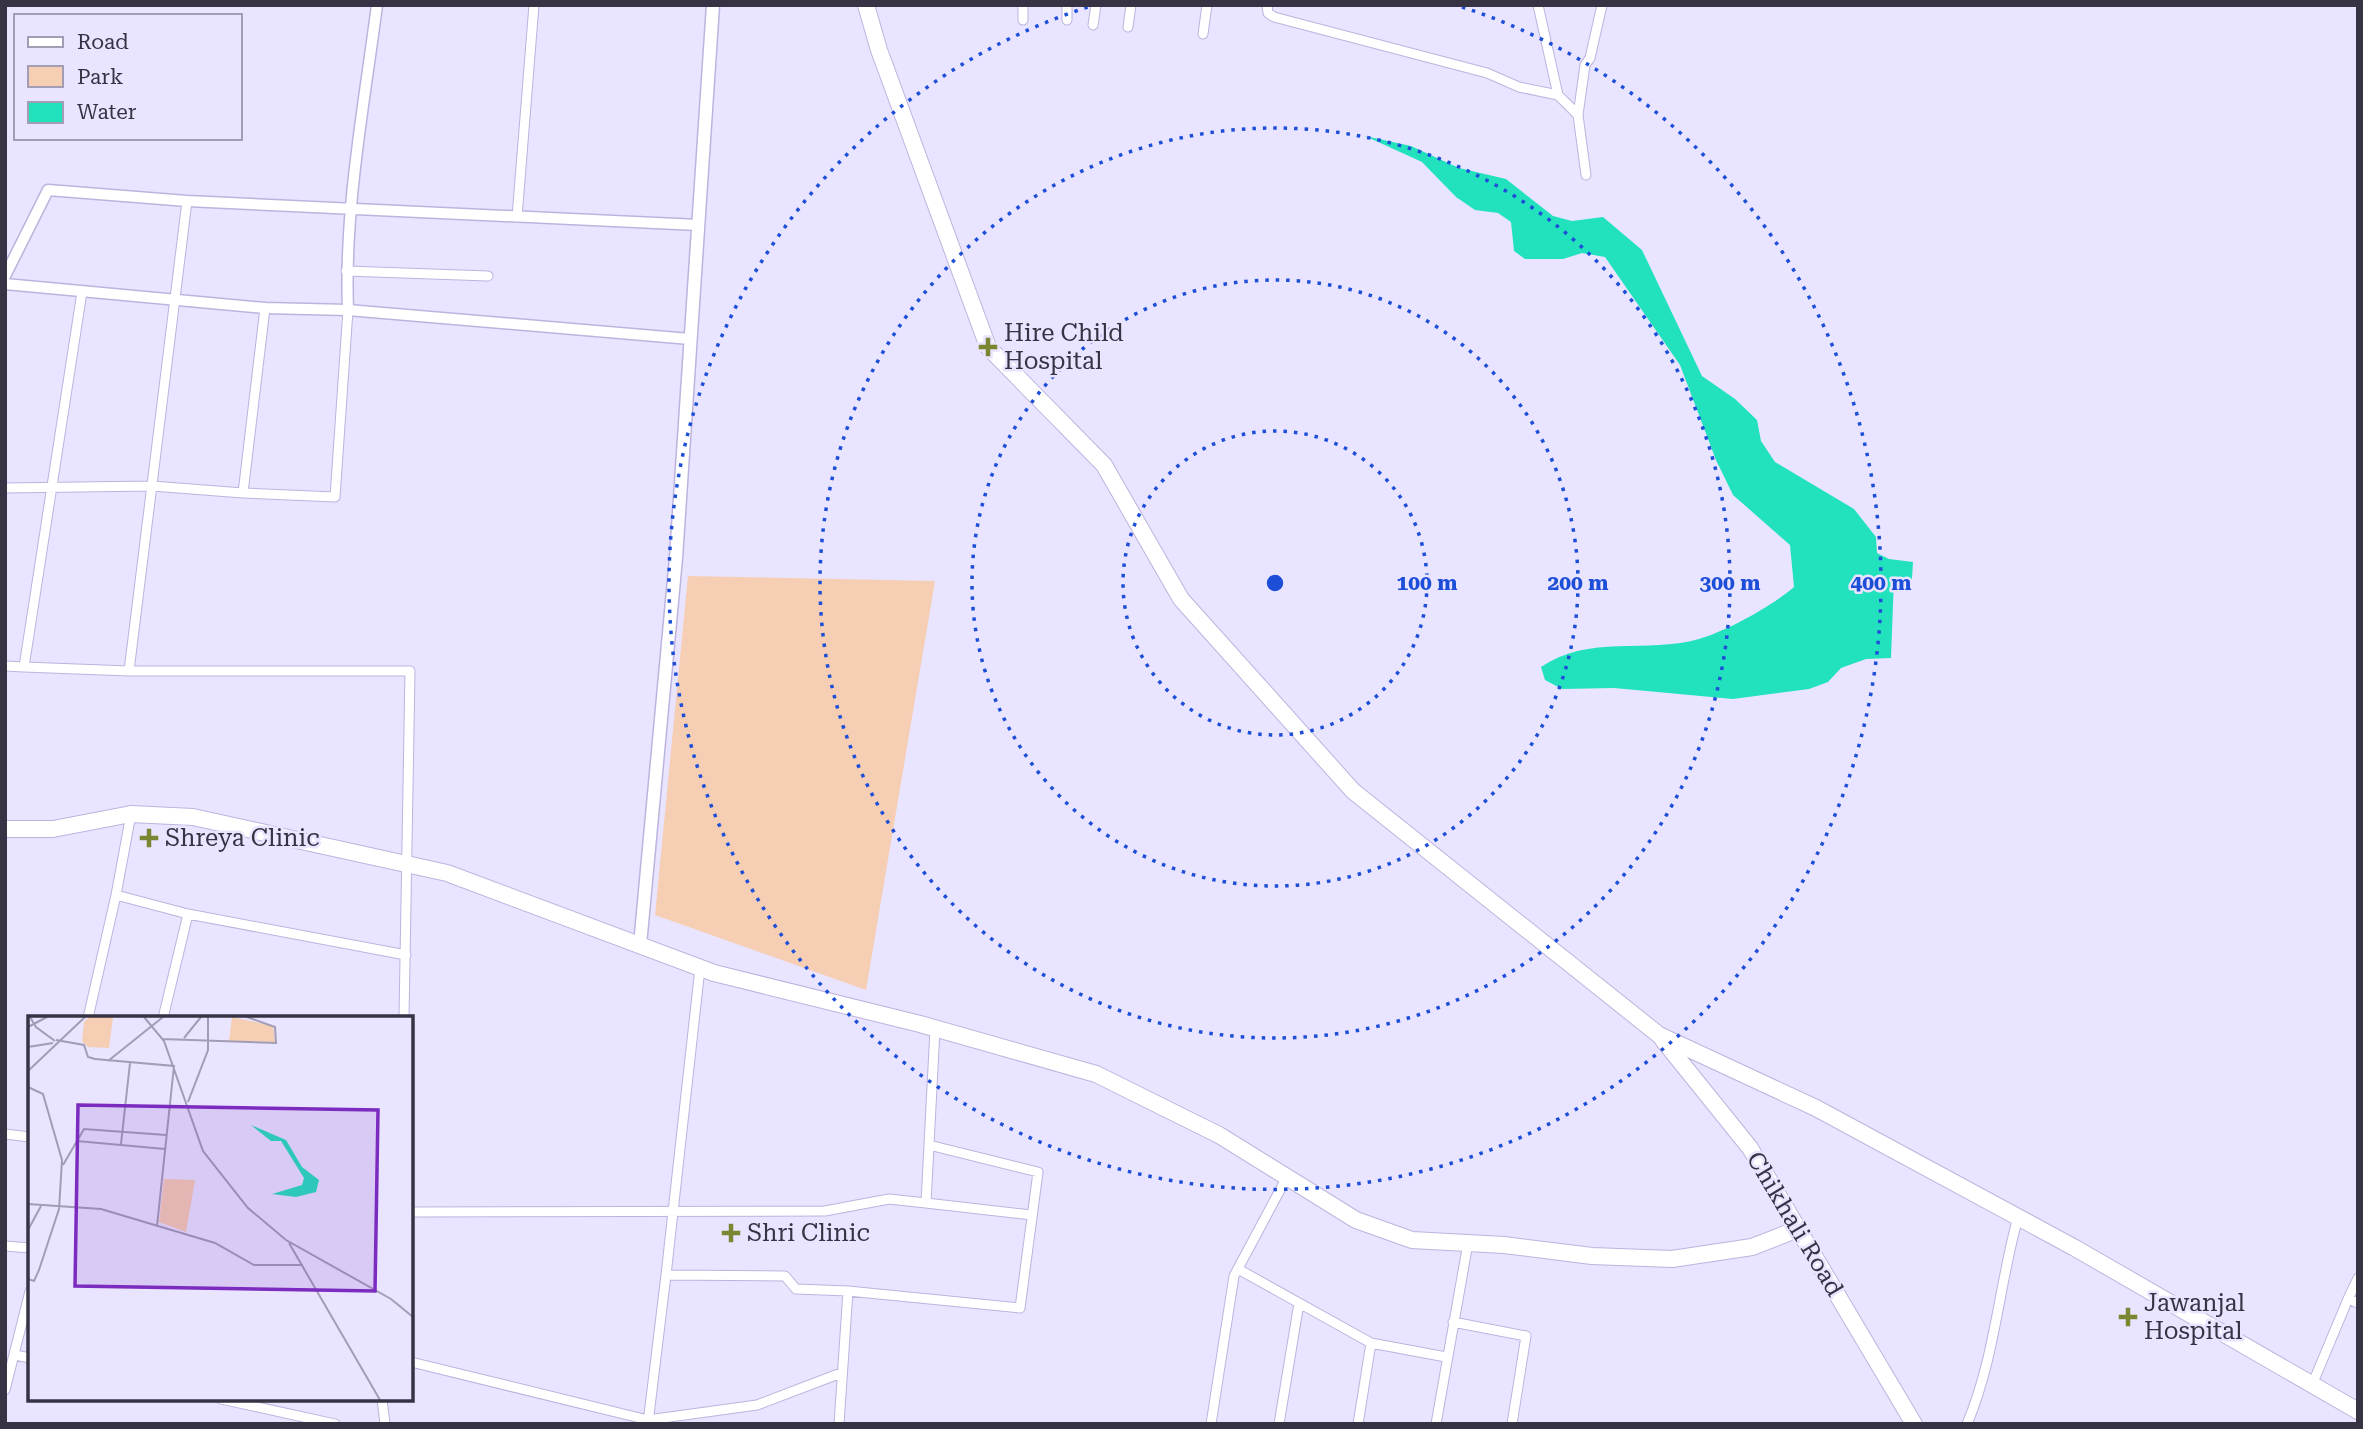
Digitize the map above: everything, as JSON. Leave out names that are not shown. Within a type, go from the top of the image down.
[{"type":"highway","points":[[866,5],[879,50],[988,347],[1104,465],[1181,599],[1353,791],[1659,1035],[1816,1108],[2018,1217],[2358,1411]]},
{"type":"highway","points":[[5,829],[53,829],[131,814],[193,817],[447,873],[700,968],[1096,1074],[1219,1135],[1356,1220],[1412,1240],[1592,1256],[1672,1259],[1752,1247],[1798,1229]]},
{"type":"highway","name":"Chikhali Road","points":[[1659,1035],[1750,1147],[1914,1424]]},
{"type":"main road","points":[[640,945],[676,558],[713,5]]},
{"type":"street","points":[[5,488],[152,486],[335,497],[348,310],[346,271],[377,5]]},
{"type":"street","points":[[517,217],[534,5]]},
{"type":"street","points":[[1023,5],[1023,20]]},
{"type":"street","points":[[1067,5],[1067,20]]},
{"type":"street","points":[[1093,24],[1096,5]]},
{"type":"street","points":[[1128,27],[1131,5]]},
{"type":"street","points":[[1203,34],[1207,5]]},
{"type":"street","points":[[1267,5],[1268,13],[1275,17],[1487,73],[1519,88],[1558,95]]},
{"type":"street","points":[[1538,5],[1558,95],[1578,115],[1582,124],[1586,175]]},
{"type":"street","points":[[1578,115],[1585,65],[1590,58],[1602,5]]},
{"type":"street","points":[[5,276],[48,190],[187,201],[352,206],[698,225]]},
{"type":"street","points":[[130,671],[187,201]]},
{"type":"street","points":[[346,271],[488,276]]},
{"type":"street","points":[[5,284],[265,308],[348,310],[690,339]]},
{"type":"street","points":[[24,667],[82,292]]},
{"type":"street","points":[[243,493],[265,308]]},
{"type":"street","points":[[5,666],[130,671],[411,671],[404,1016]]},
{"type":"street","points":[[88,1016],[131,814]]},
{"type":"street","points":[[116,895],[188,914],[406,955]]},
{"type":"street","points":[[163,1016],[188,914]]},
{"type":"street","points":[[648,1422],[700,968]]},
{"type":"street","points":[[926,1203],[935,1029]]},
{"type":"street","points":[[5,1134],[28,1137]]},
{"type":"street","points":[[666,1275],[785,1276],[796,1289],[848,1291],[1020,1308],[1038,1172],[929,1144]]},
{"type":"street","points":[[1211,1424],[1234,1276],[1287,1177]]},
{"type":"street","points":[[413,1212],[825,1211],[889,1199],[1032,1215]]},
{"type":"street","points":[[1967,1424],[1996,1326],[2004,1264],[2018,1217]]},
{"type":"street","points":[[1436,1424],[1468,1243]]},
{"type":"street","points":[[5,1246],[28,1248]]},
{"type":"street","points":[[1238,1269],[1371,1343],[1446,1357]]},
{"type":"street","points":[[2312,1385],[2358,1278]]},
{"type":"street","points":[[839,1424],[848,1291]]},
{"type":"street","points":[[2348,1299],[2358,1303]]},
{"type":"street","points":[[5,1390],[28,1300]]},
{"type":"street","points":[[1279,1424],[1299,1303]]},
{"type":"street","points":[[1453,1322],[1526,1336],[1512,1424]]},
{"type":"street","points":[[1358,1424],[1371,1343]]},
{"type":"street","points":[[15,1355],[28,1358]]},
{"type":"street","points":[[413,1363],[648,1422],[757,1405],[841,1373]]},
{"type":"street","points":[[230,1401],[335,1424]]},
{"type":"street","points":[[382,1401],[385,1424]]},
{"type":"green space","points":[[688,576],[935,581],[866,990],[655,915]]},
{"type":"water","points":[[1365,136],[1411,146],[1459,168],[1506,179],[1553,216],[1572,221],[1603,217],[1642,250],[1702,376],[1735,399],[1757,420],[1761,441],[1775,462],[1854,509],[1876,537],[1877,553],[1889,559],[1913,562],[1912,579],[1894,578],[1891,658],[1866,659],[1841,668],[1828,682],[1809,689],[1733,699],[1614,688],[1562,689],[1545,680],[1541,667],[1578,651],[1679,643],[1710,635],[1749,617],[1794,587],[1790,545],[1733,495],[1716,460],[1680,365],[1605,257],[1582,253],[1563,259],[1525,259],[1514,251],[1511,222],[1498,213],[1475,210],[1456,197],[1422,162]]},
{"type":"place","name":"Hire Child Hospital","points":[[988,347]]},
{"type":"place","name":"Shreya Clinic","points":[[149,838]]},
{"type":"place","name":"Shri Clinic","points":[[731,1233]]},
{"type":"place","name":"Jawanjal Hospital","points":[[2128,1317]]}]
